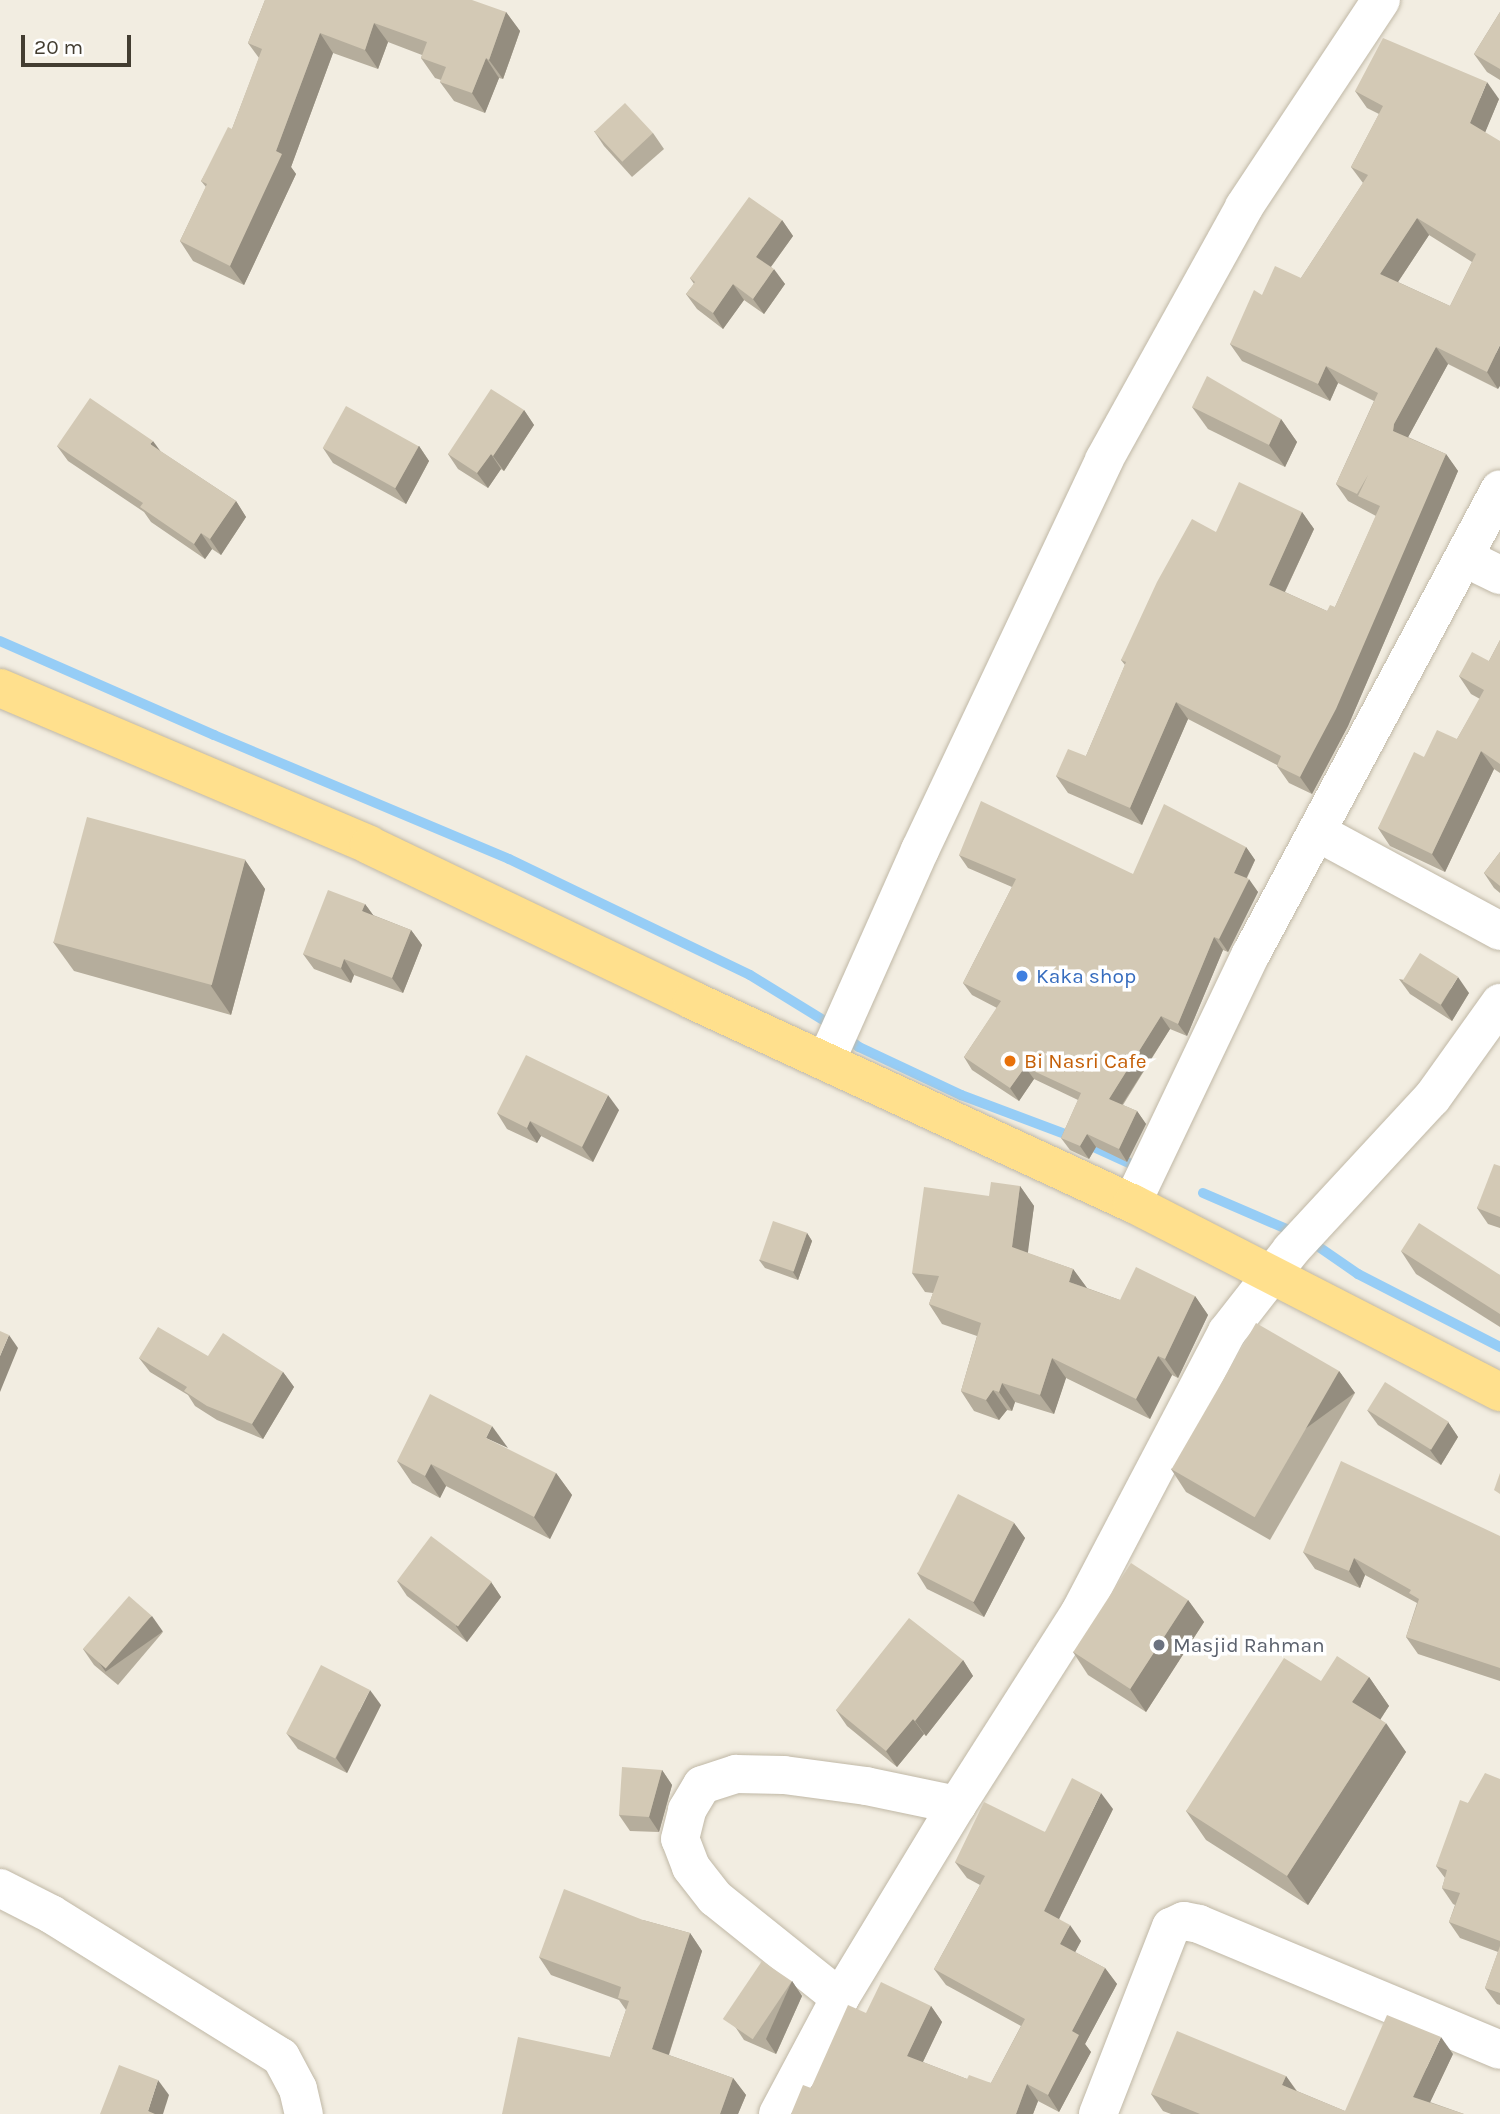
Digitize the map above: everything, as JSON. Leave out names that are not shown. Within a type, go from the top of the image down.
[{"type":"main road","points":[[0,688],[369,845],[1132,1203],[1500,1392]]},
{"type":"street","points":[[826,1061],[920,850],[1104,460],[1244,206],[1381,0]]},
{"type":"street","points":[[1132,1203],[1251,954],[1500,489]]},
{"type":"street","points":[[1465,558],[1500,575]]},
{"type":"street","points":[[1317,832],[1500,931]]},
{"type":"street","points":[[779,2114],[840,1998],[957,1805],[1080,1612],[1227,1332],[1303,1236],[1432,1098],[1500,1003]]},
{"type":"street","points":[[840,1998],[715,1898],[691,1867],[680,1839],[687,1810],[702,1785],[736,1774],[784,1775],[866,1786],[957,1805]]},
{"type":"street","points":[[0,1888],[51,1914],[281,2057],[298,2089],[304,2114]]},
{"type":"street","points":[[1098,2114],[1171,1927],[1184,1921],[1199,1924],[1500,2050]]},
{"type":"building","points":[[265,0],[472,0],[506,12],[489,60],[486,58],[472,93],[440,82],[446,67],[421,58],[427,42],[374,23],[365,50],[320,33],[276,151],[282,154],[230,266],[180,241],[207,184],[201,181],[228,127],[232,129],[262,49],[248,43]]},
{"type":"building","points":[[1500,12],[1500,69],[1474,54]]},
{"type":"building","points":[[1383,38],[1487,82],[1470,123],[1500,141],[1500,345],[1487,372],[1436,347],[1394,424],[1393,431],[1446,454],[1336,709],[1300,777],[1277,766],[1281,756],[1176,702],[1130,808],[1056,776],[1068,749],[1086,756],[1126,662],[1121,660],[1157,582],[1192,519],[1216,532],[1239,482],[1302,512],[1269,585],[1327,611],[1330,605],[1335,607],[1380,506],[1358,496],[1368,475],[1357,494],[1336,484],[1378,393],[1326,366],[1318,384],[1230,344],[1254,290],[1262,295],[1275,266],[1301,278],[1368,175],[1351,167],[1383,106],[1355,91]],"holes":[[[1417,218],[1476,254],[1450,306],[1380,274]]]},
{"type":"building","points":[[625,103],[653,133],[622,162],[594,132]]},
{"type":"building","points":[[749,197],[782,220],[756,257],[774,269],[753,299],[733,284],[713,313],[686,294],[695,282],[690,278]]},
{"type":"building","points":[[1207,376],[1281,419],[1269,445],[1192,407]]},
{"type":"building","points":[[491,389],[524,410],[493,456],[491,454],[477,473],[448,454]]},
{"type":"building","points":[[90,398],[153,441],[150,444],[236,501],[210,539],[201,533],[194,544],[140,507],[143,503],[57,446]]},
{"type":"building","points":[[346,406],[419,446],[395,488],[323,448]]},
{"type":"building","points":[[1500,640],[1500,764],[1481,751],[1432,854],[1378,828],[1414,752],[1424,757],[1437,730],[1457,739],[1484,690],[1459,676],[1472,652],[1489,661]]},
{"type":"building","points":[[981,801],[1133,874],[1164,804],[1246,847],[1234,873],[1249,879],[1219,939],[1214,937],[1178,1024],[1161,1016],[1109,1099],[1137,1111],[1119,1149],[1087,1134],[1080,1146],[1061,1138],[1081,1093],[1025,1067],[1010,1088],[964,1057],[1001,1001],[963,983],[1016,879],[959,855]]},
{"type":"building","points":[[87,817],[245,859],[212,985],[53,943]]},
{"type":"building","points":[[1500,852],[1500,886],[1484,873]]},
{"type":"building","points":[[328,890],[365,904],[362,911],[411,930],[392,978],[344,959],[341,968],[303,954]]},
{"type":"building","points":[[1420,953],[1458,977],[1441,1005],[1403,981]]},
{"type":"building","points":[[526,1055],[608,1095],[582,1147],[530,1121],[527,1128],[497,1113]]},
{"type":"building","points":[[1494,1164],[1500,1166],[1500,1217],[1477,1208]]},
{"type":"building","points":[[991,1182],[1020,1186],[1012,1247],[1073,1269],[1069,1282],[1120,1300],[1136,1267],[1195,1296],[1165,1359],[1158,1356],[1136,1399],[1052,1358],[1040,1395],[1002,1383],[999,1392],[993,1390],[986,1400],[961,1391],[981,1323],[929,1304],[939,1276],[912,1273],[924,1187],[989,1196]]},
{"type":"building","points":[[773,1221],[807,1233],[794,1271],[760,1260]]},
{"type":"building","points":[[1419,1223],[1500,1275],[1500,1314],[1401,1251]]},
{"type":"building","points":[[1256,1323],[1339,1371],[1255,1517],[1172,1469]]},
{"type":"building","points":[[158,1327],[208,1356],[223,1333],[283,1372],[252,1424],[207,1406],[184,1391],[187,1387],[139,1358]]},
{"type":"building","points":[[0,1331],[9,1335],[0,1356]]},
{"type":"building","points":[[1385,1382],[1449,1422],[1431,1450],[1368,1410]]},
{"type":"building","points":[[430,1394],[492,1426],[486,1438],[556,1473],[534,1517],[431,1464],[425,1476],[397,1461]]},
{"type":"building","points":[[1341,1461],[1500,1536],[1500,1668],[1406,1637],[1419,1599],[1409,1593],[1411,1590],[1354,1558],[1349,1571],[1303,1552]]},
{"type":"building","points":[[1500,1473],[1500,1494],[1494,1490]]},
{"type":"building","points":[[958,1494],[1014,1523],[974,1602],[918,1573]]},
{"type":"building","points":[[431,1536],[492,1582],[458,1626],[397,1581]]},
{"type":"building","points":[[1131,1563],[1188,1600],[1130,1689],[1073,1652]]},
{"type":"building","points":[[129,1596],[152,1616],[106,1669],[83,1649]]},
{"type":"building","points":[[909,1618],[963,1660],[915,1721],[913,1719],[886,1751],[836,1710]]},
{"type":"building","points":[[1337,1656],[1369,1677],[1352,1702],[1386,1723],[1287,1876],[1186,1811],[1284,1658],[1321,1681]]},
{"type":"building","points":[[321,1665],[370,1690],[335,1759],[286,1734]]},
{"type":"building","points":[[622,1767],[662,1770],[649,1817],[619,1815]]},
{"type":"building","points":[[1485,1773],[1500,1779],[1500,1941],[1449,1922],[1460,1893],[1442,1888],[1447,1870],[1436,1866],[1460,1800],[1468,1803]]},
{"type":"building","points":[[1072,1778],[1101,1793],[1044,1911],[1070,1925],[1060,1944],[1105,1968],[1072,2031],[1079,2035],[1048,2095],[1027,2084],[1016,2114],[791,2114],[803,2085],[811,2088],[848,2005],[866,2013],[881,1982],[931,2006],[907,2056],[967,2079],[969,2075],[991,2083],[1025,2019],[934,1969],[985,1876],[955,1862],[984,1802],[1045,1832]]},
{"type":"building","points":[[564,1889],[643,1920],[690,1933],[652,2049],[733,2078],[720,2114],[502,2114],[518,2037],[610,2057],[629,2001],[618,1998],[621,1987],[539,1957]]},
{"type":"building","points":[[1500,1946],[1500,1993],[1485,1988]]},
{"type":"building","points":[[762,1961],[792,1981],[753,2039],[723,2019]]},
{"type":"building","points":[[1387,2015],[1441,2037],[1413,2097],[1464,2114],[1200,2114],[1151,2094],[1177,2031],[1286,2076],[1282,2085],[1345,2111]]},
{"type":"building","points":[[119,2065],[158,2080],[148,2111],[155,2114],[100,2114]]},
{"type":"waterway","points":[[0,641],[214,735],[509,859],[750,975],[828,1023],[859,1047],[961,1095],[1065,1134],[1142,1169]]},
{"type":"waterway","points":[[1203,1193],[1303,1236],[1358,1274],[1500,1347]]},
{"type":"place","name":"Kaka shop","points":[[1022,976]]},
{"type":"place","name":"Bi Nasri Cafe","points":[[1010,1061]]},
{"type":"place","name":"Masjid Rahman","points":[[1159,1645]]}]
